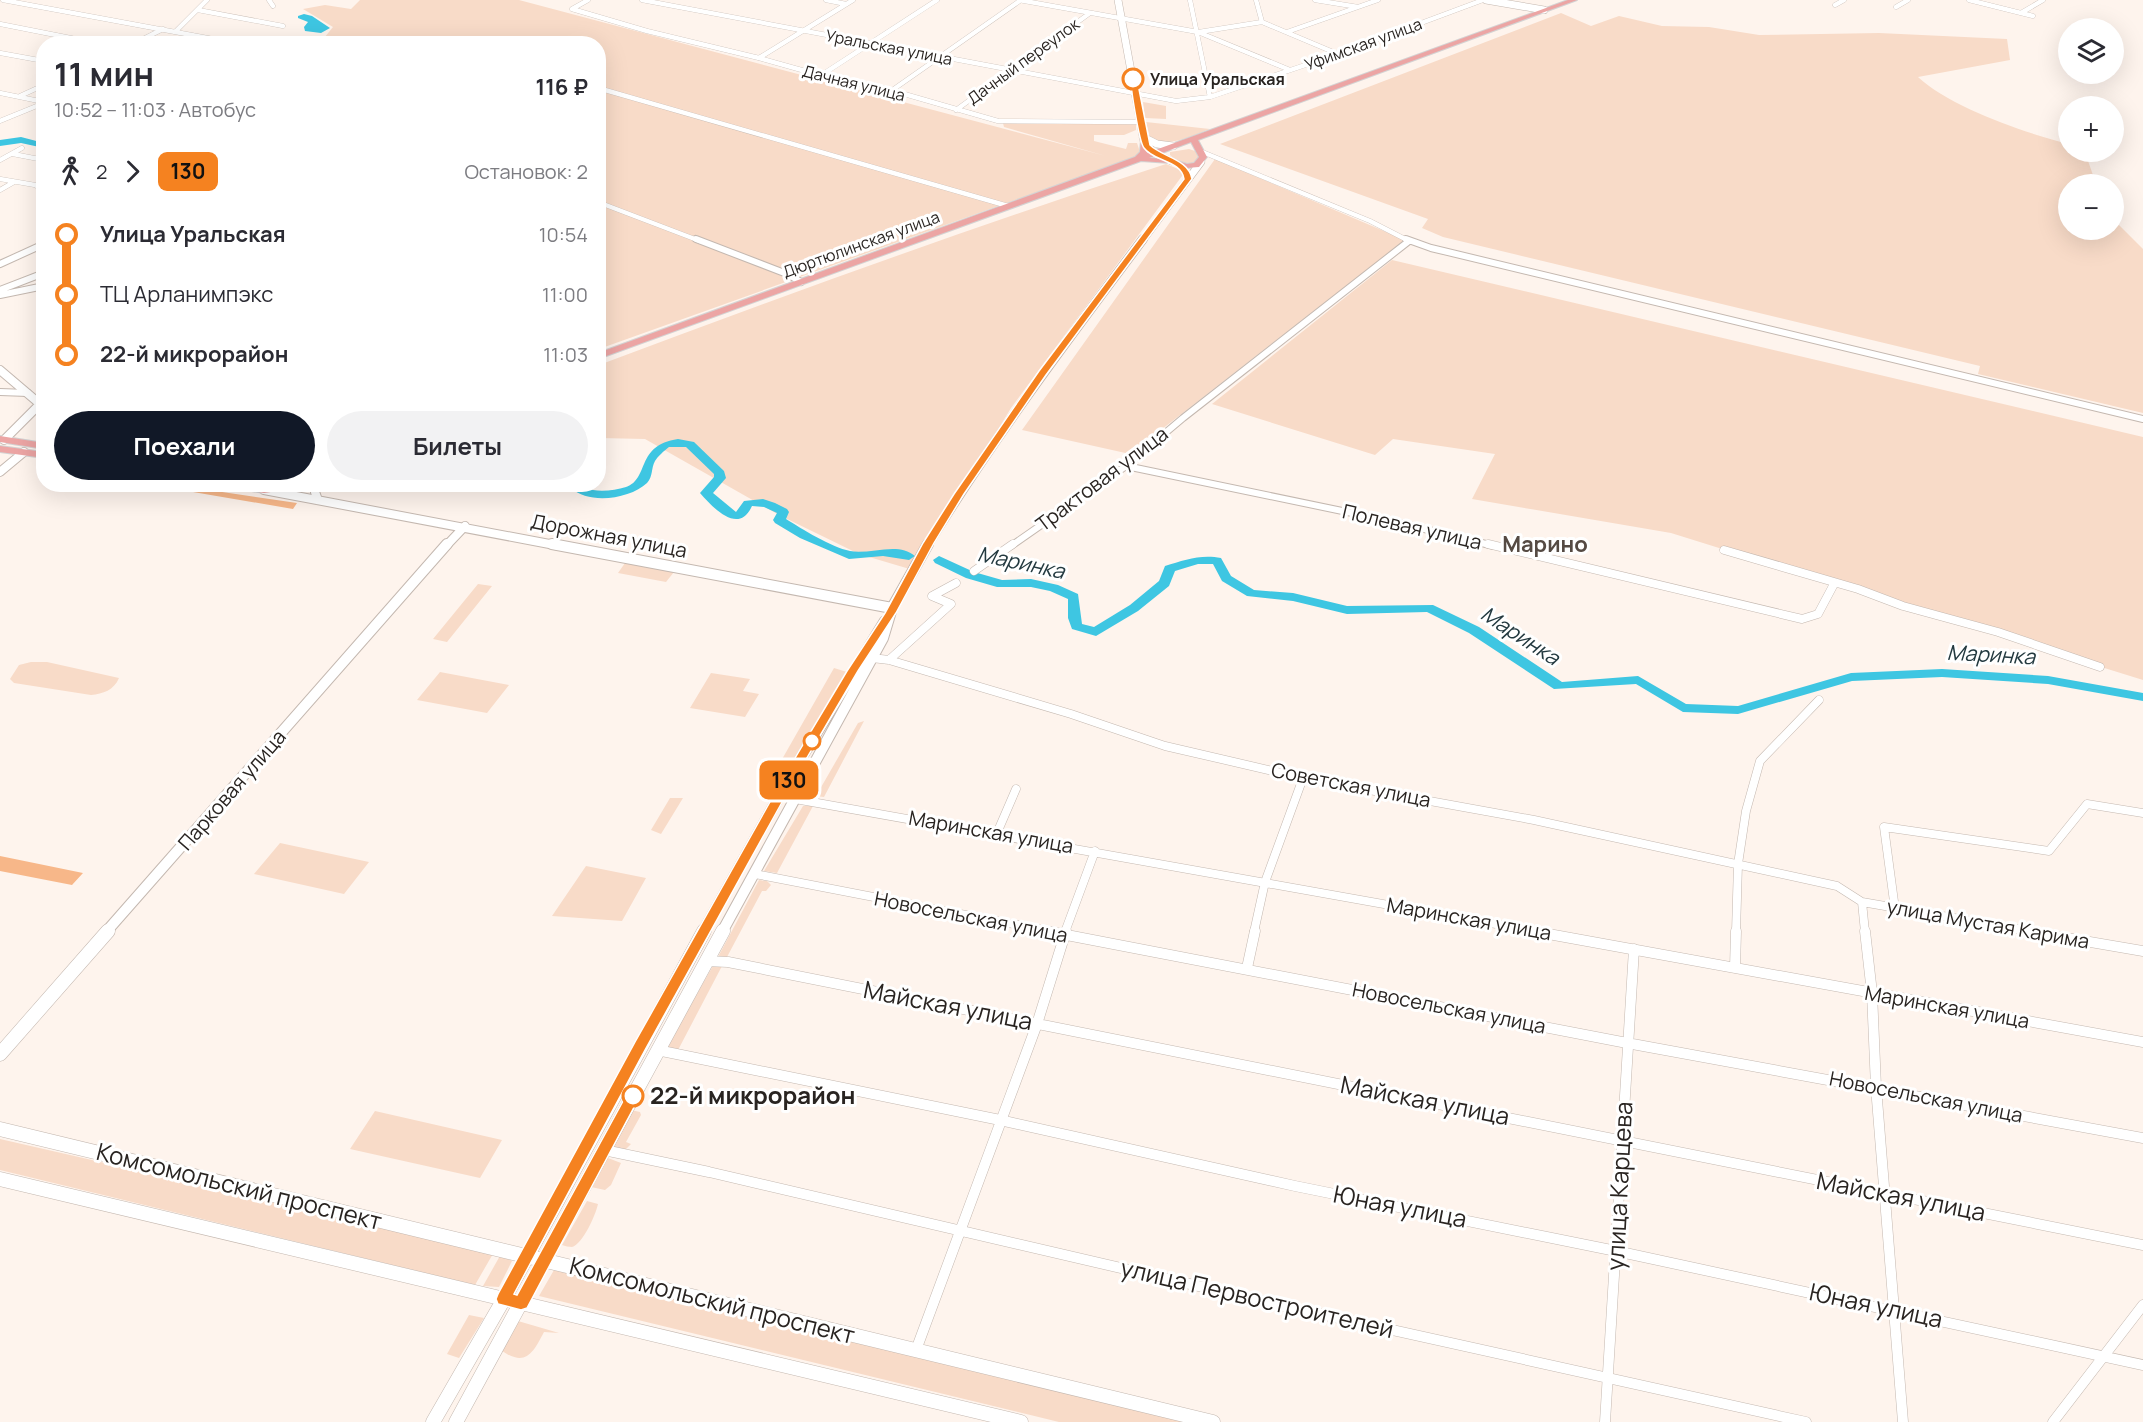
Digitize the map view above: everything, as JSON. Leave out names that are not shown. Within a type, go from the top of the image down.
[{"type":"main road","points":[[1118,0],[1144,140],[1142,157],[1134,160]]},
{"type":"main road","points":[[1485,0],[1544,10]]},
{"type":"main road","name":"Дюртюлинская улица","points":[[606,353],[1574,0]]},
{"type":"main road","points":[[433,1422],[504,1299],[640,1046],[852,671],[891,610],[959,494],[1048,366],[1188,179],[1200,156],[1193,138]]},
{"type":"main road","points":[[1144,140],[1200,156]]},
{"type":"main road","points":[[1144,140],[1154,153],[1179,165],[1187,173],[1188,179]]},
{"type":"main road","points":[[1169,147],[1167,157],[1171,161]]},
{"type":"main road","points":[[1179,165],[1191,166],[1200,156]]},
{"type":"main road","points":[[1134,160],[1171,161]]},
{"type":"main road","points":[[0,370],[36,402]]},
{"type":"main road","points":[[1,443],[36,410]]},
{"type":"main road","points":[[1,443],[36,446]]},
{"type":"main road","points":[[1,443],[24,452],[36,454]]},
{"type":"main road","points":[[0,472],[24,452],[36,447]]},
{"type":"main road","name":"Дорожная улица","points":[[277,492],[465,526],[891,610]]},
{"type":"main road","points":[[315,492],[318,500]]},
{"type":"main road","name":"Парковая улица","points":[[0,1053],[430,562],[465,526]]},
{"type":"main road","points":[[456,1422],[883,638],[891,610]]},
{"type":"main road","points":[[762,828],[778,832]]},
{"type":"main road","name":"Комсомольский проспект","points":[[0,1129],[1214,1422]]},
{"type":"main road","points":[[0,1179],[1021,1422]]},
{"type":"street","points":[[3,0],[205,36]]},
{"type":"street","points":[[176,31],[207,0]]},
{"type":"street","points":[[269,0],[273,6]]},
{"type":"street","name":"Дачная улица","points":[[588,0],[572,9],[647,31],[759,58],[848,83],[873,86],[998,121],[1140,122]]},
{"type":"street","name":"Уральская улица","points":[[642,0],[1136,94]]},
{"type":"street","points":[[826,0],[846,4]]},
{"type":"street","points":[[759,58],[853,0]]},
{"type":"street","points":[[820,76],[936,0]]},
{"type":"street","points":[[891,91],[1020,0],[1198,32],[1290,70]]},
{"type":"street","points":[[1190,0],[1210,97]]},
{"type":"street","points":[[1256,0],[1262,22]]},
{"type":"street","points":[[1315,0],[1359,7]]},
{"type":"street","points":[[1287,32],[1378,0]]},
{"type":"street","name":"Уфимская улица","points":[[1136,94],[1176,101],[1210,97],[1338,54],[1485,0]]},
{"type":"street","points":[[1835,5],[1844,0]]},
{"type":"street","points":[[1896,8],[1908,0]]},
{"type":"street","points":[[1973,0],[2032,16]]},
{"type":"street","points":[[2021,13],[2043,0]]},
{"type":"street","points":[[198,10],[283,26]]},
{"type":"street","name":"Дачный переулок","points":[[956,110],[1090,13]]},
{"type":"street","points":[[1198,32],[1262,22],[1338,54]]},
{"type":"street","points":[[0,24],[61,36]]},
{"type":"street","points":[[149,36],[163,29]]},
{"type":"street","points":[[0,53],[36,60]]},
{"type":"street","points":[[20,96],[36,89]]},
{"type":"street","points":[[606,90],[1008,206]]},
{"type":"street","points":[[0,93],[36,100]]},
{"type":"street","points":[[0,121],[36,105]]},
{"type":"street","points":[[0,160],[22,148]]},
{"type":"street","points":[[13,154],[36,158]]},
{"type":"street","points":[[1200,156],[1218,157],[1370,221],[1409,241],[2143,419]]},
{"type":"street","points":[[0,179],[36,186]]},
{"type":"street","points":[[0,190],[14,182]]},
{"type":"street","points":[[606,205],[787,274],[801,282]]},
{"type":"street","name":"Трактовая улица","points":[[974,571],[1126,466],[1198,406],[1409,241]]},
{"type":"street","points":[[0,264],[36,246]]},
{"type":"street","points":[[0,290],[36,276]]},
{"type":"street","points":[[0,296],[36,288]]},
{"type":"street","points":[[0,392],[28,393]]},
{"type":"street","name":"Полевая улица","points":[[1126,466],[1400,524],[1802,619],[1818,614],[1834,584]]},
{"type":"street","points":[[1724,550],[1834,584],[1858,589],[1903,606],[1998,632],[2100,667]]},
{"type":"street","points":[[889,660],[951,604],[932,596],[956,583]]},
{"type":"street","name":"Советская улица","points":[[872,658],[889,660],[1071,714],[1166,746],[1304,778],[1534,820],[1837,886]]},
{"type":"street","points":[[1734,968],[1738,864],[1746,811],[1760,761],[1819,700]]},
{"type":"street","points":[[1247,968],[1265,882],[1304,778]]},
{"type":"street","points":[[997,833],[1016,789]]},
{"type":"street","name":"Маринская улица","points":[[795,799],[1095,850],[2143,1042]]},
{"type":"street","points":[[1895,909],[1884,827],[2049,851],[2087,804],[2143,813]]},
{"type":"street","points":[[916,1350],[1037,1024],[1064,935],[1095,850]]},
{"type":"street","name":"Новосельская улица","points":[[755,874],[1627,1043],[1876,1087],[2143,1138]]},
{"type":"street","name":"улица Мустая Карима","points":[[1837,886],[1862,902],[2143,951]]},
{"type":"street","points":[[1862,902],[1872,993],[1876,1087],[1903,1422]]},
{"type":"street","name":"улица Карцева","points":[[1605,1422],[1634,949]]},
{"type":"street","name":"Майская улица","points":[[706,961],[728,962],[2143,1245]]},
{"type":"street","name":"Юная улица","points":[[657,1050],[1000,1120],[1295,1186],[1616,1251],[2143,1365]]},
{"type":"street","name":"улица Первостроителей","points":[[604,1150],[1806,1422]]},
{"type":"street","points":[[2053,1422],[2143,1305]]},
{"type":"shaded area","points":[[360,0],[519,0],[1106,156],[1004,127],[1003,123],[1136,124],[1136,130],[1124,135],[1094,135],[1094,141],[1126,149],[1128,143],[1137,143],[1140,152],[1135,157],[606,346],[606,36],[326,36],[333,27],[303,9],[325,5],[351,9]]},
{"type":"shaded area","points":[[1561,13],[1591,26],[1619,16],[1662,26],[1709,27],[1759,35],[1879,33],[2007,39],[2010,60],[1918,77],[1949,99],[1989,118],[2058,141],[2058,162],[2088,162],[2093,174],[2058,174],[2058,240],[2124,240],[2124,230],[2143,249],[2143,413],[1978,374],[1980,366],[1443,237],[1422,228],[1428,219],[1220,144]]},
{"type":"shaded area","points":[[1143,102],[1166,106],[1166,119],[1145,118]]},
{"type":"shaded area","points":[[1146,122],[1210,129],[1180,140],[1165,142],[1150,138]]},
{"type":"shaded area","points":[[1189,149],[1198,152],[1200,161],[1184,163],[1170,155],[1170,152]]},
{"type":"shaded area","points":[[1215,159],[1405,240],[1130,454],[1022,430]]},
{"type":"shaded area","points":[[1166,164],[1183,171],[1182,176],[1011,408],[913,570],[859,554],[779,515],[645,439],[606,438],[606,362],[1023,212]]},
{"type":"shaded area","points":[[1392,260],[2143,437],[2143,680],[1671,533],[1472,499],[1495,454],[1393,439],[1375,455],[1212,404]]},
{"type":"shaded area","points":[[193,492],[222,492],[297,503],[293,509]]},
{"type":"shaded area","points":[[625,563],[674,572],[666,582],[618,573]]},
{"type":"shaded area","points":[[478,584],[492,586],[447,642],[433,639]]},
{"type":"shaded area","points":[[47,662],[119,678],[108,691],[91,695],[14,683],[10,679],[19,665]]},
{"type":"shaded area","points":[[834,668],[847,672],[795,763],[781,761]]},
{"type":"shaded area","points":[[440,672],[509,685],[487,713],[417,700]]},
{"type":"shaded area","points":[[711,673],[750,679],[743,691],[759,694],[745,717],[690,708]]},
{"type":"shaded area","points":[[864,721],[824,797],[816,796],[858,723]]},
{"type":"shaded area","points":[[670,798],[683,798],[661,834],[651,830]]},
{"type":"shaded area","points":[[803,806],[813,806],[777,873],[764,871]]},
{"type":"shaded area","points":[[280,843],[369,862],[344,894],[254,874]]},
{"type":"shaded area","points":[[0,856],[83,873],[72,885],[0,871]]},
{"type":"shaded area","points":[[586,866],[646,878],[622,921],[552,916]]},
{"type":"shaded area","points":[[759,880],[767,881],[771,885],[766,891],[762,891],[727,957],[718,957]]},
{"type":"shaded area","points":[[714,964],[722,966],[677,1052],[665,1050]]},
{"type":"shaded area","points":[[631,1110],[640,1112],[641,1115],[626,1142],[631,1144],[625,1150],[612,1147]]},
{"type":"shaded area","points":[[375,1111],[502,1140],[480,1178],[350,1149]]},
{"type":"shaded area","points":[[0,1139],[494,1252],[475,1285],[0,1170]]},
{"type":"shaded area","points":[[608,1158],[621,1163],[611,1185],[605,1190],[591,1187],[604,1160]]},
{"type":"shaded area","points":[[587,1201],[598,1204],[588,1228],[576,1245],[572,1247],[562,1245]]},
{"type":"shaded area","points":[[501,1254],[512,1261],[499,1287],[483,1286]]},
{"type":"shaded area","points":[[554,1270],[1191,1422],[1059,1422],[539,1296]]},
{"type":"shaded area","points":[[469,1315],[484,1318],[459,1358],[447,1354]]},
{"type":"shaded area","points":[[518,1321],[559,1333],[544,1332],[532,1351],[523,1358],[510,1356],[502,1351]]},
{"type":"water","points":[[304,14],[312,16],[330,28],[321,33],[305,31],[304,27],[308,22],[298,18]]},
{"type":"waterway","name":"Маринка","points":[[0,143],[21,140],[36,144]]},
{"type":"waterway","name":"Маринка","points":[[587,492],[604,494],[632,489],[644,479],[650,460],[665,444],[678,442],[690,444],[720,473],[720,478],[706,493],[732,515],[738,517],[743,514],[748,503],[767,504],[783,512],[779,520],[804,535],[849,555],[883,552],[909,556]]},
{"type":"waterway","name":"Маринка","points":[[939,560],[970,575],[1001,584],[1031,583],[1054,588],[1074,597],[1074,618],[1077,626],[1096,632],[1134,608],[1165,583],[1169,569],[1197,560],[1217,561],[1226,578],[1251,593],[1293,597],[1347,610],[1429,608],[1474,630],[1559,686],[1638,680],[1683,708],[1738,710],[1851,677],[1942,673],[2048,680],[2143,697]]},
{"type":"bus line","name":"130","points":[[633,1096],[521,1303],[504,1299],[640,1046],[795,768],[852,671],[890,613],[928,543],[1043,373],[1188,179],[1187,173],[1179,165],[1154,153],[1146,146],[1133,79]]},
{"type":"place","name":"Улица Уральская","points":[[1133,79]]},
{"type":"place","name":"22-й микрорайон","points":[[633,1096]]},
{"type":"district","name":"Марино","points":[[1545,544]]}]
